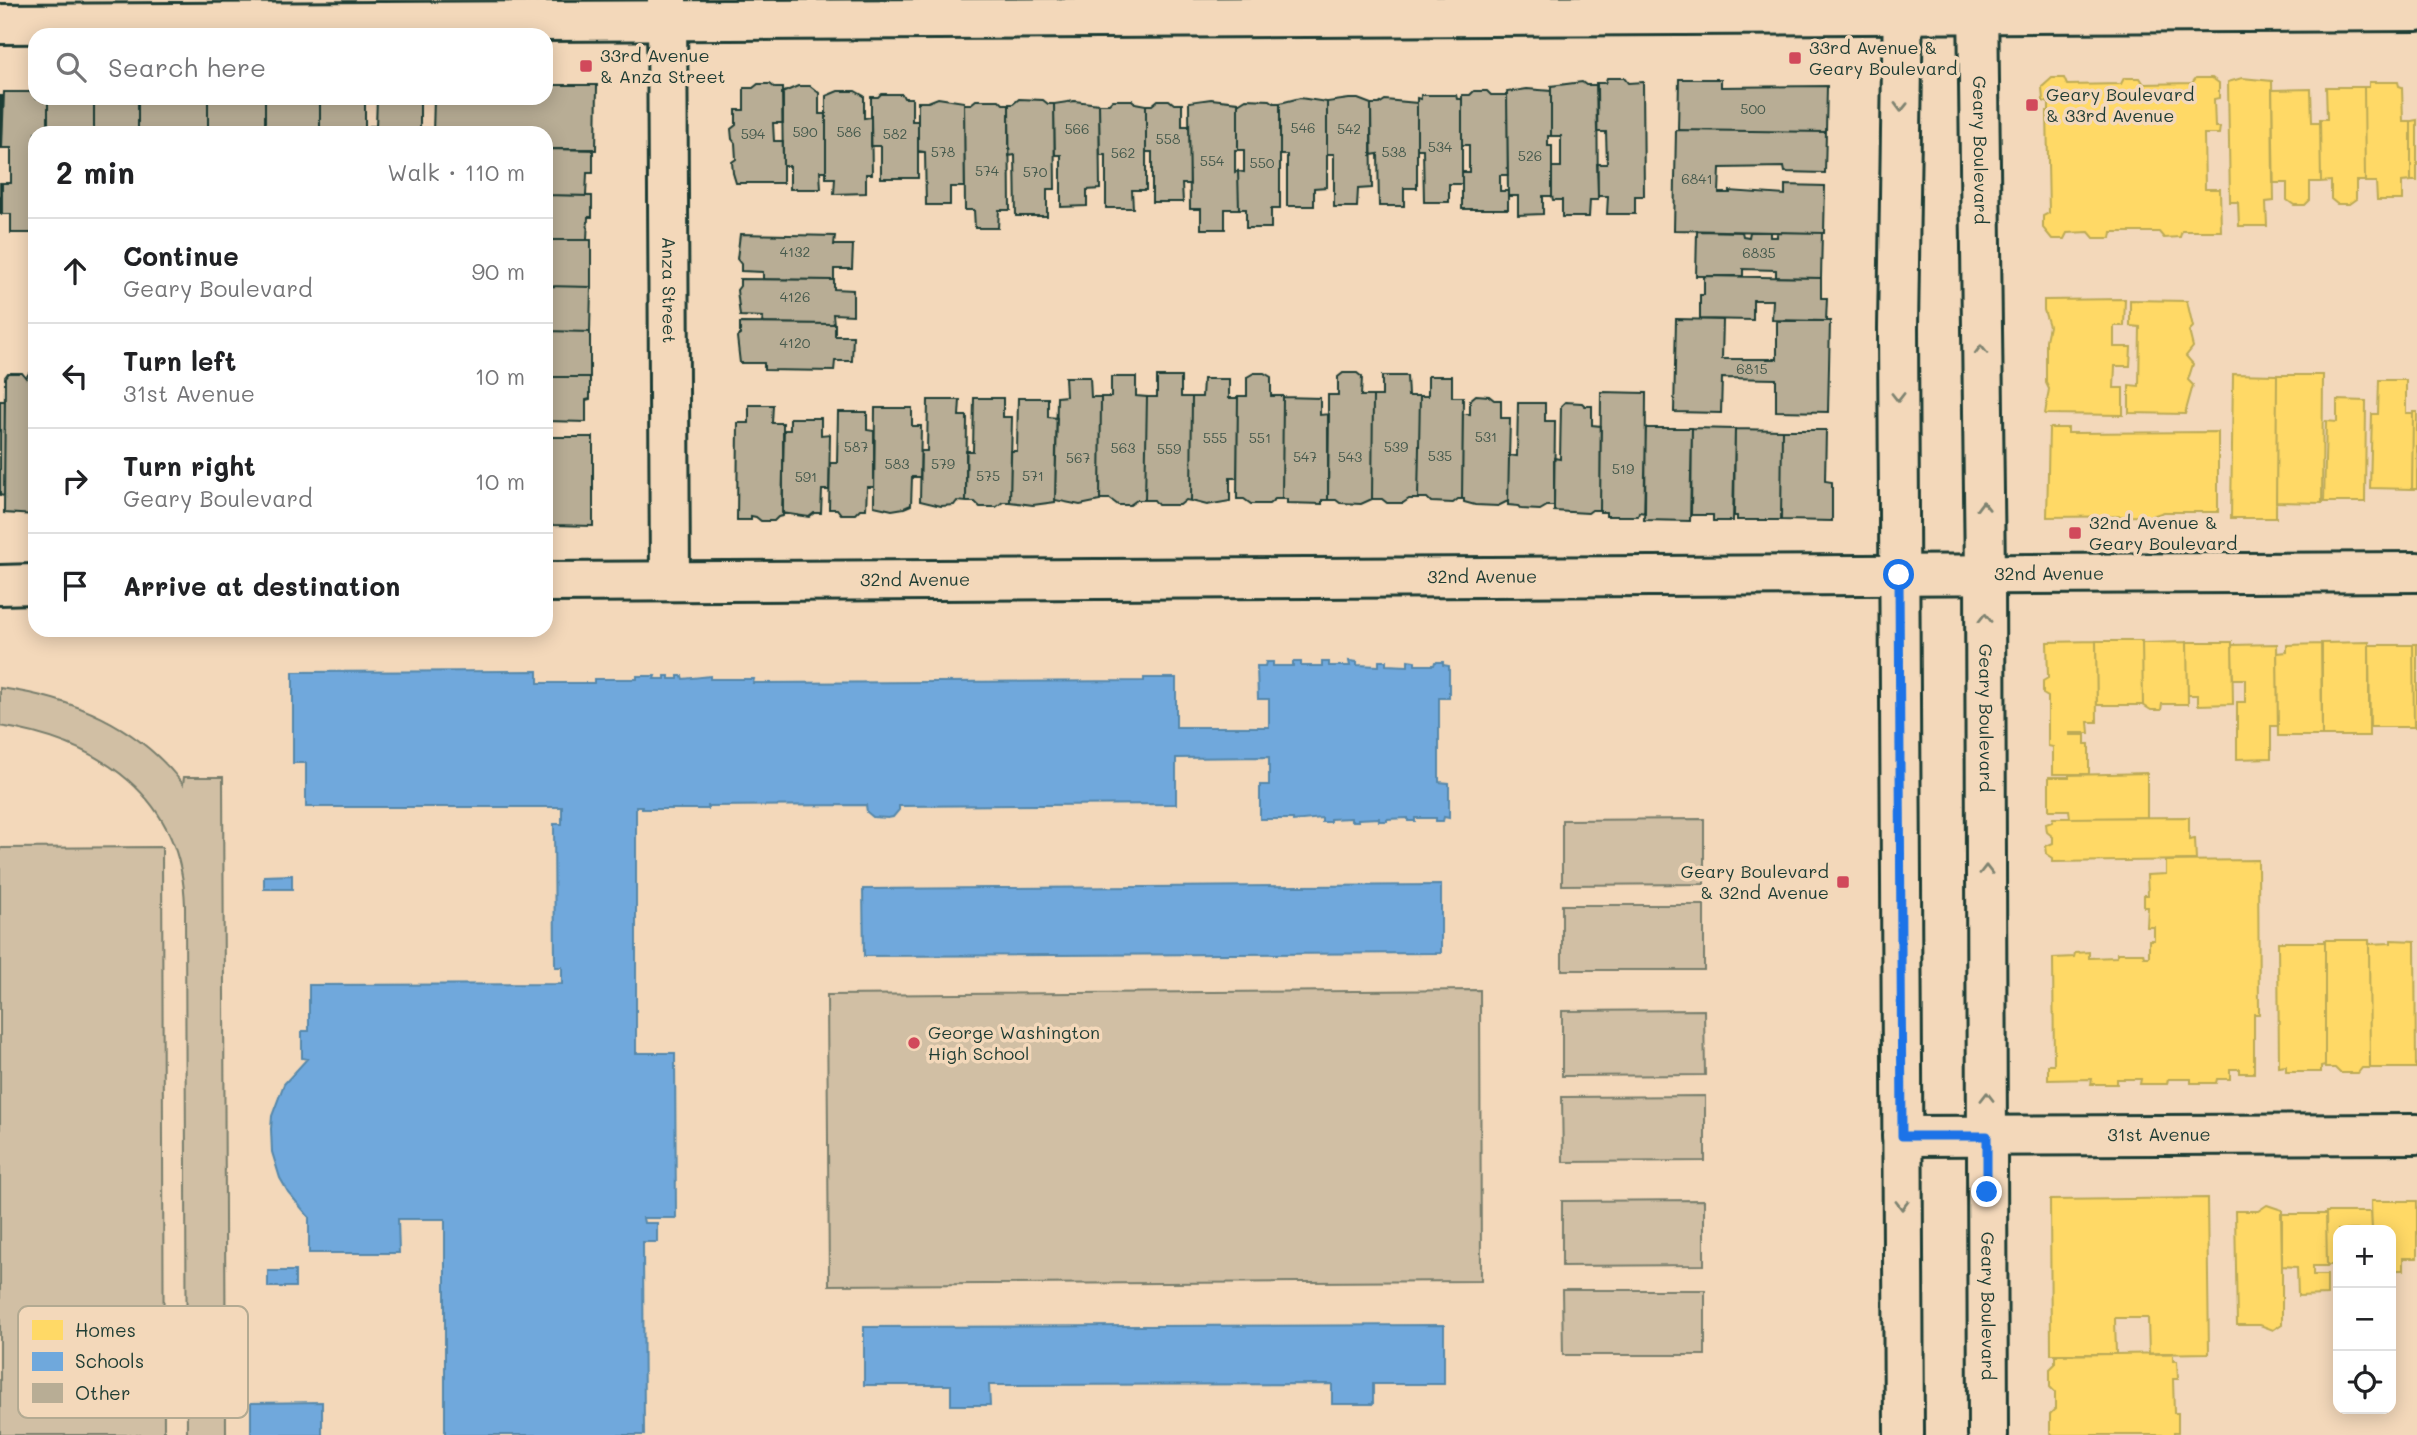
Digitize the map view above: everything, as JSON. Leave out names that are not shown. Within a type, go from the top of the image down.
[{"type":"street","points":[[1903,7],[1898,328],[1904,1435]]},
{"type":"street","points":[[0,24],[667,10],[1978,7],[2417,11]]},
{"type":"street","name":"Geary Boulevard","points":[[1978,7],[1985,575],[1988,1435]]},
{"type":"street","name":"Anza Street","points":[[667,10],[670,581]]},
{"type":"street","name":"32nd Avenue","points":[[553,582],[2417,572]]},
{"type":"street","points":[[0,585],[28,584]]},
{"type":"street","name":"31st Avenue","points":[[1902,1136],[2417,1134]]},
{"type":"shaded area","points":[[0,688],[27,693],[78,707],[124,730],[165,763],[183,784],[184,777],[223,777],[225,1306],[187,1306],[185,906],[180,867],[169,834],[152,805],[129,781],[102,761],[71,745],[0,726]]},
{"type":"shaded area","points":[[1704,819],[1704,884],[1562,885],[1562,820]]},
{"type":"shaded area","points":[[162,847],[164,1306],[18,1306],[18,1418],[164,1418],[164,1435],[0,1435],[0,848]]},
{"type":"shaded area","points":[[1562,905],[1704,905],[1704,970],[1562,970]]},
{"type":"shaded area","points":[[1480,990],[1481,1281],[829,1285],[827,995]]},
{"type":"shaded area","points":[[1704,1010],[1705,1075],[1562,1076],[1562,1011]]},
{"type":"shaded area","points":[[1705,1096],[1705,1161],[1563,1162],[1562,1097]]},
{"type":"shaded area","points":[[1704,1200],[1704,1265],[1562,1266],[1562,1201]]},
{"type":"shaded area","points":[[1562,1290],[1705,1290],[1705,1355],[1563,1355]]},
{"type":"shaded area","points":[[187,1418],[226,1418],[226,1435],[187,1435]]},
{"type":"building: Homes","points":[[2052,78],[2064,78],[2067,85],[2121,84],[2124,78],[2140,78],[2144,84],[2192,83],[2196,78],[2212,78],[2219,83],[2219,98],[2214,99],[2215,127],[2220,127],[2219,134],[2204,134],[2205,189],[2220,189],[2221,231],[2182,231],[2180,237],[2164,238],[2159,232],[2112,232],[2111,238],[2094,238],[2089,232],[2067,233],[2064,239],[2052,239],[2043,228],[2043,216],[2049,213],[2049,103],[2043,101],[2042,87]]},
{"type":"building: Homes","points":[[2242,78],[2272,81],[2274,201],[2266,202],[2267,226],[2239,226],[2238,202],[2230,202],[2228,82]]},
{"type":"building: Homes","points":[[2369,82],[2398,82],[2402,87],[2403,121],[2411,121],[2411,181],[2402,182],[2402,200],[2377,200],[2376,182],[2365,182],[2364,87],[2369,87]]},
{"type":"building: Homes","points":[[2326,87],[2364,87],[2365,181],[2356,181],[2356,199],[2349,204],[2337,204],[2331,199],[2331,181],[2321,182],[2320,119],[2327,119]]},
{"type":"building: Homes","points":[[2311,89],[2312,122],[2320,122],[2321,182],[2310,182],[2310,200],[2305,205],[2294,205],[2287,200],[2287,183],[2273,183],[2272,90]]},
{"type":"building: Homes","points":[[2417,120],[2417,181],[2411,181],[2411,121]]},
{"type":"building: Homes","points":[[2125,299],[2124,326],[2114,326],[2114,347],[2131,347],[2130,366],[2115,366],[2114,388],[2123,388],[2123,415],[2045,414],[2049,389],[2046,383],[2046,340],[2049,326],[2044,300]]},
{"type":"building: Homes","points":[[2130,300],[2187,301],[2193,327],[2189,331],[2193,347],[2186,356],[2193,364],[2188,380],[2193,385],[2185,414],[2129,413],[2129,385],[2139,386],[2140,327],[2130,326]]},
{"type":"building: Homes","points":[[2233,374],[2277,375],[2276,518],[2231,518]]},
{"type":"building: Homes","points":[[2277,375],[2323,375],[2322,503],[2276,502]]},
{"type":"building: Homes","points":[[2379,380],[2406,380],[2406,413],[2413,413],[2412,489],[2370,488],[2372,414],[2378,414]]},
{"type":"building: Homes","points":[[2337,400],[2366,401],[2365,502],[2324,502],[2326,421],[2337,422]]},
{"type":"building: Homes","points":[[2413,412],[2417,412],[2417,489],[2412,489]]},
{"type":"building: Homes","points":[[2049,428],[2068,428],[2068,433],[2218,432],[2218,512],[2047,517]]},
{"type":"building: Homes","points":[[2096,641],[2097,722],[2088,722],[2089,733],[2070,733],[2085,735],[2085,744],[2089,744],[2089,774],[2053,774],[2053,747],[2048,746],[2048,697],[2043,694],[2043,681],[2048,678],[2047,642]]},
{"type":"building: Homes","points":[[2096,641],[2142,641],[2143,705],[2097,705]]},
{"type":"building: Homes","points":[[2187,642],[2232,642],[2233,704],[2198,705],[2198,695],[2188,695]]},
{"type":"building: Homes","points":[[2187,642],[2188,704],[2162,704],[2161,710],[2151,710],[2143,705],[2142,643]]},
{"type":"building: Homes","points":[[2369,642],[2369,736],[2322,736],[2321,643]]},
{"type":"building: Homes","points":[[2277,644],[2278,726],[2271,726],[2271,758],[2237,759],[2237,702],[2245,702],[2245,679],[2233,679],[2232,645]]},
{"type":"building: Homes","points":[[2322,644],[2322,736],[2278,736],[2277,653],[2287,652],[2287,645]]},
{"type":"building: Homes","points":[[2413,644],[2417,644],[2417,727],[2414,727]]},
{"type":"building: Homes","points":[[2369,645],[2413,645],[2414,727],[2370,727]]},
{"type":"building: Homes","points":[[2147,773],[2147,817],[2070,818],[2069,810],[2049,810],[2049,777]]},
{"type":"building: Homes","points":[[2189,817],[2189,840],[2195,839],[2196,860],[2053,862],[2053,858],[2047,854],[2046,846],[2053,843],[2053,837],[2047,832],[2046,824],[2052,822],[2053,818]]},
{"type":"building: Homes","points":[[2258,860],[2259,1014],[2254,1014],[2254,1073],[2240,1073],[2240,1069],[2230,1069],[2230,1079],[2217,1079],[2216,1083],[2191,1083],[2191,1079],[2168,1079],[2167,1084],[2140,1084],[2141,1079],[2117,1079],[2117,1084],[2091,1084],[2092,1079],[2048,1080],[2048,1065],[2054,1065],[2053,958],[2074,957],[2075,953],[2089,952],[2089,958],[2117,957],[2117,953],[2143,953],[2144,957],[2149,957],[2149,940],[2154,940],[2154,927],[2147,927],[2148,907],[2144,907],[2144,895],[2148,895],[2147,875],[2166,874],[2166,861]]},
{"type":"building: Homes","points":[[2325,940],[2369,940],[2370,1068],[2362,1068],[2358,1073],[2340,1073],[2335,1068],[2325,1068]]},
{"type":"building: Homes","points":[[2391,940],[2415,941],[2416,1068],[2370,1068],[2369,944],[2391,943]]},
{"type":"building: Homes","points":[[2278,942],[2325,942],[2325,1066],[2321,1067],[2321,1072],[2286,1072],[2286,1066],[2279,1067]]},
{"type":"building: Homes","points":[[2207,1198],[2209,1353],[2149,1354],[2148,1318],[2115,1318],[2116,1354],[2051,1354],[2050,1200]]},
{"type":"building: Homes","points":[[2371,1201],[2417,1201],[2417,1258],[2403,1258],[2403,1270],[2396,1270],[2396,1225],[2372,1225]]},
{"type":"building: Homes","points":[[2267,1205],[2282,1210],[2282,1324],[2273,1330],[2260,1325],[2237,1325],[2235,1211],[2258,1211]]},
{"type":"building: Homes","points":[[2326,1212],[2371,1212],[2372,1225],[2333,1225],[2333,1265],[2327,1265]]},
{"type":"building: Homes","points":[[2281,1214],[2326,1214],[2327,1266],[2313,1266],[2313,1275],[2327,1275],[2327,1295],[2298,1296],[2297,1267],[2282,1266]]},
{"type":"building: Homes","points":[[2173,1353],[2173,1361],[2177,1361],[2178,1379],[2173,1379],[2174,1413],[2178,1413],[2178,1432],[2174,1432],[2174,1435],[2053,1435],[2050,1432],[2050,1414],[2055,1409],[2055,1392],[2050,1387],[2050,1369],[2055,1364],[2055,1355]]},
{"type":"building: Schools","points":[[1408,660],[1415,661],[1415,665],[1443,662],[1443,665],[1449,666],[1449,698],[1439,698],[1439,782],[1449,783],[1449,818],[1444,817],[1443,821],[1436,821],[1436,818],[1415,818],[1415,821],[1408,821],[1408,818],[1379,821],[1379,818],[1351,821],[1351,818],[1330,819],[1330,822],[1322,822],[1322,818],[1293,821],[1260,819],[1260,785],[1269,785],[1269,757],[1176,758],[1176,804],[899,806],[893,817],[888,818],[873,817],[867,812],[866,805],[708,806],[708,809],[642,809],[642,806],[636,806],[636,1053],[675,1053],[676,1218],[643,1218],[644,1223],[657,1223],[657,1242],[643,1242],[644,1435],[445,1435],[445,1219],[398,1219],[399,1253],[309,1253],[309,1217],[280,1178],[272,1152],[271,1129],[272,1116],[284,1084],[307,1059],[302,1058],[302,1031],[309,1031],[309,985],[562,984],[562,967],[555,967],[554,824],[562,824],[562,807],[306,807],[306,763],[293,763],[293,672],[538,671],[538,683],[594,683],[594,679],[637,679],[637,676],[665,679],[665,676],[669,676],[669,679],[678,679],[678,676],[682,676],[683,679],[710,676],[710,679],[754,679],[753,683],[1144,681],[1144,678],[1176,678],[1176,727],[1269,727],[1269,699],[1258,699],[1257,666],[1273,662],[1273,666],[1293,666],[1293,662],[1301,662],[1301,666],[1322,666],[1322,662],[1329,662],[1329,666],[1350,666],[1349,661],[1357,662],[1357,665],[1379,666],[1379,661],[1386,661],[1386,665],[1408,666]]},
{"type":"building: Schools","points":[[292,875],[292,889],[264,889],[264,876]]},
{"type":"building: Schools","points":[[1441,885],[1441,953],[864,956],[863,889]]},
{"type":"building: Schools","points":[[268,1271],[295,1271],[295,1287],[268,1287]]},
{"type":"building: Schools","points":[[1444,1325],[1444,1384],[1373,1384],[1373,1404],[1332,1404],[1332,1384],[989,1385],[990,1405],[951,1405],[951,1385],[864,1385],[864,1327]]},
{"type":"building: Schools","points":[[322,1402],[322,1435],[251,1435],[251,1403]]},
{"type":"building: Other","points":[[1607,78],[1624,78],[1628,83],[1643,82],[1644,196],[1635,196],[1635,214],[1607,214],[1608,196],[1598,196],[1597,164],[1607,164],[1606,132],[1597,132],[1596,83],[1605,83]]},
{"type":"building: Other","points":[[1679,79],[1721,79],[1721,87],[1827,86],[1826,132],[1678,130]]},
{"type":"building: Other","points":[[1582,82],[1586,85],[1597,85],[1598,200],[1590,200],[1589,217],[1562,217],[1562,200],[1553,200],[1552,196],[1552,167],[1561,167],[1561,136],[1551,136],[1551,86]]},
{"type":"building: Other","points":[[758,84],[783,88],[783,123],[773,123],[774,141],[783,141],[783,183],[736,183],[733,173],[732,162],[736,159],[731,129],[736,125],[736,110],[744,110],[744,88],[753,88]]},
{"type":"building: Other","points":[[553,85],[597,85],[596,150],[553,149],[553,126],[433,126],[434,105],[553,105]]},
{"type":"building: Other","points":[[798,86],[810,86],[819,93],[819,114],[826,114],[826,171],[820,171],[821,189],[790,189],[790,166],[783,166],[782,93]]},
{"type":"building: Other","points":[[1527,89],[1551,91],[1551,136],[1548,136],[1548,146],[1552,146],[1552,196],[1543,196],[1543,214],[1518,215],[1518,196],[1508,196],[1507,92]]},
{"type":"building: Other","points":[[838,91],[855,91],[864,96],[864,118],[871,117],[872,174],[866,174],[866,193],[834,194],[835,178],[826,178],[826,96]]},
{"type":"building: Other","points":[[1474,91],[1507,95],[1508,175],[1500,175],[1500,191],[1508,191],[1508,209],[1462,209],[1462,172],[1469,172],[1469,145],[1462,145],[1462,95],[1470,95]]},
{"type":"building: Other","points":[[4,92],[28,92],[28,105],[48,105],[48,126],[28,126],[28,233],[11,233],[11,214],[2,214],[2,183],[11,183],[11,148],[2,148]]},
{"type":"building: Other","points":[[902,94],[904,98],[912,98],[912,121],[918,121],[918,178],[881,178],[881,146],[871,146],[871,97]]},
{"type":"building: Other","points":[[1421,95],[1456,95],[1457,99],[1462,99],[1462,184],[1449,184],[1449,202],[1424,202],[1423,149],[1417,149],[1417,98],[1421,99]]},
{"type":"building: Other","points":[[2,96],[2,148],[0,148]]},
{"type":"building: Other","points":[[938,98],[964,102],[965,187],[950,187],[950,205],[926,205],[925,152],[918,151],[918,102]]},
{"type":"building: Other","points":[[1300,98],[1327,102],[1327,187],[1314,188],[1314,206],[1287,206],[1287,155],[1280,155],[1280,103]]},
{"type":"building: Other","points":[[1019,99],[1043,100],[1054,104],[1055,189],[1047,189],[1047,216],[1016,216],[1015,155],[1009,156],[1009,104]]},
{"type":"building: Other","points":[[1211,99],[1238,102],[1235,172],[1238,171],[1239,209],[1225,209],[1225,229],[1201,229],[1201,209],[1190,209],[1189,102]]},
{"type":"building: Other","points":[[1246,99],[1280,103],[1280,209],[1271,209],[1271,228],[1246,228],[1246,209],[1239,209],[1238,171],[1244,172],[1244,150],[1238,150],[1238,104]]},
{"type":"building: Other","points":[[1349,99],[1371,104],[1372,188],[1358,189],[1357,207],[1334,207],[1334,154],[1327,154],[1327,102]]},
{"type":"building: Other","points":[[976,100],[999,100],[1003,104],[1009,104],[1010,210],[999,210],[998,228],[975,228],[974,210],[965,210],[964,104],[971,104]]},
{"type":"building: Other","points":[[1113,100],[1132,100],[1146,105],[1146,190],[1132,190],[1133,208],[1106,208],[1106,155],[1100,155],[1099,104],[1109,104]]},
{"type":"building: Other","points":[[1158,100],[1182,104],[1182,126],[1189,126],[1190,184],[1182,184],[1183,202],[1152,202],[1152,152],[1146,152],[1146,105],[1152,105]]},
{"type":"building: Other","points":[[1385,100],[1417,103],[1417,188],[1404,188],[1404,206],[1379,206],[1378,154],[1371,155],[1371,104],[1379,104]]},
{"type":"building: Other","points":[[1074,101],[1099,104],[1100,189],[1087,190],[1087,206],[1061,207],[1061,155],[1055,155],[1054,104]]},
{"type":"building: Other","points":[[48,105],[94,105],[94,126],[48,126]]},
{"type":"building: Other","points":[[94,105],[138,105],[138,126],[94,126]]},
{"type":"building: Other","points":[[138,105],[208,105],[208,126],[138,126]]},
{"type":"building: Other","points":[[208,105],[265,105],[265,126],[208,126]]},
{"type":"building: Other","points":[[265,105],[320,105],[320,126],[265,126]]},
{"type":"building: Other","points":[[320,105],[365,105],[365,126],[320,126]]},
{"type":"building: Other","points":[[377,105],[420,105],[420,126],[376,126]]},
{"type":"building: Other","points":[[1676,130],[1826,132],[1825,173],[1785,172],[1784,167],[1720,168],[1719,193],[1730,191],[1785,195],[1785,185],[1825,186],[1824,233],[1674,230]]},
{"type":"building: Other","points":[[553,149],[593,149],[593,173],[587,173],[586,196],[553,195]]},
{"type":"building: Other","points":[[2,183],[2,214],[0,214]]},
{"type":"building: Other","points":[[553,195],[592,196],[592,217],[588,217],[587,240],[553,240]]},
{"type":"building: Other","points":[[1697,231],[1742,232],[1743,236],[1749,237],[1750,232],[1770,232],[1770,237],[1777,237],[1777,232],[1822,233],[1821,278],[1776,277],[1776,270],[1743,269],[1743,276],[1696,276]]},
{"type":"building: Other","points":[[740,234],[835,236],[834,245],[853,245],[852,269],[834,269],[834,280],[763,279],[763,272],[741,271],[741,264],[737,259]]},
{"type":"building: Other","points":[[553,240],[591,240],[591,287],[553,286]]},
{"type":"building: Other","points":[[1704,276],[1821,278],[1821,298],[1827,298],[1826,321],[1772,320],[1773,300],[1753,300],[1753,320],[1700,319],[1700,295],[1704,295]]},
{"type":"building: Other","points":[[740,279],[834,280],[834,289],[853,290],[853,315],[833,314],[834,324],[762,323],[763,317],[740,316],[737,290]]},
{"type":"building: Other","points":[[553,286],[591,287],[590,332],[553,331]]},
{"type":"building: Other","points":[[1676,319],[1723,320],[1722,359],[1777,359],[1777,321],[1830,321],[1828,412],[1776,411],[1776,379],[1722,378],[1721,413],[1674,412]]},
{"type":"building: Other","points":[[740,323],[835,324],[835,336],[853,336],[852,361],[835,361],[834,371],[764,370],[764,363],[740,363],[737,337],[740,335]]},
{"type":"building: Other","points":[[553,331],[590,332],[590,377],[553,377]]},
{"type":"building: Other","points":[[8,373],[22,373],[26,378],[28,375],[28,515],[4,513],[5,377]]},
{"type":"building: Other","points":[[1254,373],[1264,373],[1271,377],[1271,396],[1283,396],[1282,499],[1275,499],[1269,504],[1251,504],[1244,499],[1237,499],[1238,396],[1247,396],[1247,377]]},
{"type":"building: Other","points":[[1343,373],[1357,373],[1362,377],[1361,396],[1373,396],[1372,499],[1361,504],[1328,500],[1328,395],[1338,395],[1338,377]]},
{"type":"building: Other","points":[[1382,376],[1407,376],[1408,396],[1420,396],[1418,499],[1409,499],[1403,503],[1372,499],[1373,396],[1382,396]]},
{"type":"building: Other","points":[[1428,376],[1452,376],[1452,397],[1463,397],[1462,499],[1453,503],[1431,502],[1427,498],[1418,498],[1420,396],[1428,396]]},
{"type":"building: Other","points":[[553,377],[590,377],[586,422],[553,421]]},
{"type":"building: Other","points":[[1065,377],[1090,377],[1091,397],[1101,397],[1100,501],[1080,505],[1055,500],[1057,397],[1066,396]]},
{"type":"building: Other","points":[[1111,377],[1136,377],[1136,396],[1147,397],[1145,500],[1137,500],[1130,505],[1118,505],[1110,499],[1100,499],[1101,397],[1111,397]]},
{"type":"building: Other","points":[[1157,377],[1181,377],[1181,397],[1192,397],[1191,501],[1186,500],[1180,505],[1158,505],[1154,500],[1145,500],[1147,397],[1157,397]]},
{"type":"building: Other","points":[[1203,379],[1229,379],[1229,398],[1238,398],[1237,478],[1230,478],[1230,501],[1207,505],[1191,501],[1192,397],[1202,397]]},
{"type":"building: Other","points":[[1601,392],[1646,393],[1645,513],[1639,512],[1638,516],[1606,516],[1606,512],[1600,512]]},
{"type":"building: Other","points":[[1476,395],[1501,400],[1501,418],[1510,418],[1508,501],[1498,506],[1475,505],[1462,499],[1463,413],[1470,414],[1470,400]]},
{"type":"building: Other","points":[[1283,397],[1320,398],[1320,415],[1329,414],[1328,500],[1322,500],[1322,504],[1287,503],[1287,499],[1282,499]]},
{"type":"building: Other","points":[[974,398],[1003,398],[1003,417],[1012,417],[1010,502],[1003,502],[996,507],[980,507],[975,502],[966,502],[966,451],[973,451]]},
{"type":"building: Other","points":[[1018,398],[1048,398],[1048,417],[1057,418],[1055,502],[1033,505],[1010,502],[1011,451],[1017,451]]},
{"type":"building: Other","points":[[928,400],[960,400],[959,416],[967,416],[966,502],[957,501],[954,505],[941,506],[920,501],[921,451],[927,451]]},
{"type":"building: Other","points":[[0,401],[5,401],[4,496],[0,495]]},
{"type":"building: Other","points":[[1565,402],[1592,406],[1592,425],[1601,426],[1600,510],[1588,513],[1554,511],[1554,458],[1560,459],[1561,406]]},
{"type":"building: Other","points":[[1518,403],[1545,403],[1545,421],[1555,421],[1554,506],[1540,510],[1508,505],[1509,455],[1517,456]]},
{"type":"building: Other","points":[[749,405],[773,405],[772,423],[783,423],[783,516],[774,521],[761,521],[751,516],[751,520],[737,520],[738,423],[749,423]]},
{"type":"building: Other","points":[[875,408],[912,408],[912,426],[921,426],[920,477],[912,477],[911,505],[904,508],[892,510],[874,506]]},
{"type":"building: Other","points":[[838,412],[867,412],[867,430],[874,431],[874,487],[867,487],[866,509],[860,509],[855,514],[841,514],[837,509],[829,509],[830,463],[837,463]]},
{"type":"building: Other","points":[[790,418],[821,418],[821,435],[830,434],[829,490],[822,490],[821,513],[814,513],[809,517],[782,513],[784,430],[790,430]]},
{"type":"building: Other","points":[[1646,428],[1692,428],[1690,521],[1644,520]]},
{"type":"building: Other","points":[[1692,428],[1735,429],[1733,521],[1713,521],[1713,515],[1691,515]]},
{"type":"building: Other","points":[[1735,429],[1782,430],[1781,520],[1737,520],[1737,516],[1734,516]]},
{"type":"building: Other","points":[[1782,430],[1826,430],[1825,481],[1832,482],[1832,521],[1781,520]]},
{"type":"building: Other","points":[[553,437],[593,437],[593,526],[553,525]]},
{"type":"place","name":"33rd Avenue & Geary Boulevard","points":[[1795,58]]},
{"type":"place","name":"33rd Avenue & Anza Street","points":[[586,66]]},
{"type":"place","name":"Geary Boulevard & 33rd Avenue","points":[[2032,105]]},
{"type":"place","name":"32nd Avenue & Geary Boulevard","points":[[2075,533]]},
{"type":"place","name":"Geary Boulevard & 32nd Avenue","points":[[1843,882]]},
{"type":"place","name":"George Washington High School","points":[[914,1043]]},
{"type":"route","points":[[1899,575],[1902,1136],[1987,1136],[1987,1192]]}]
